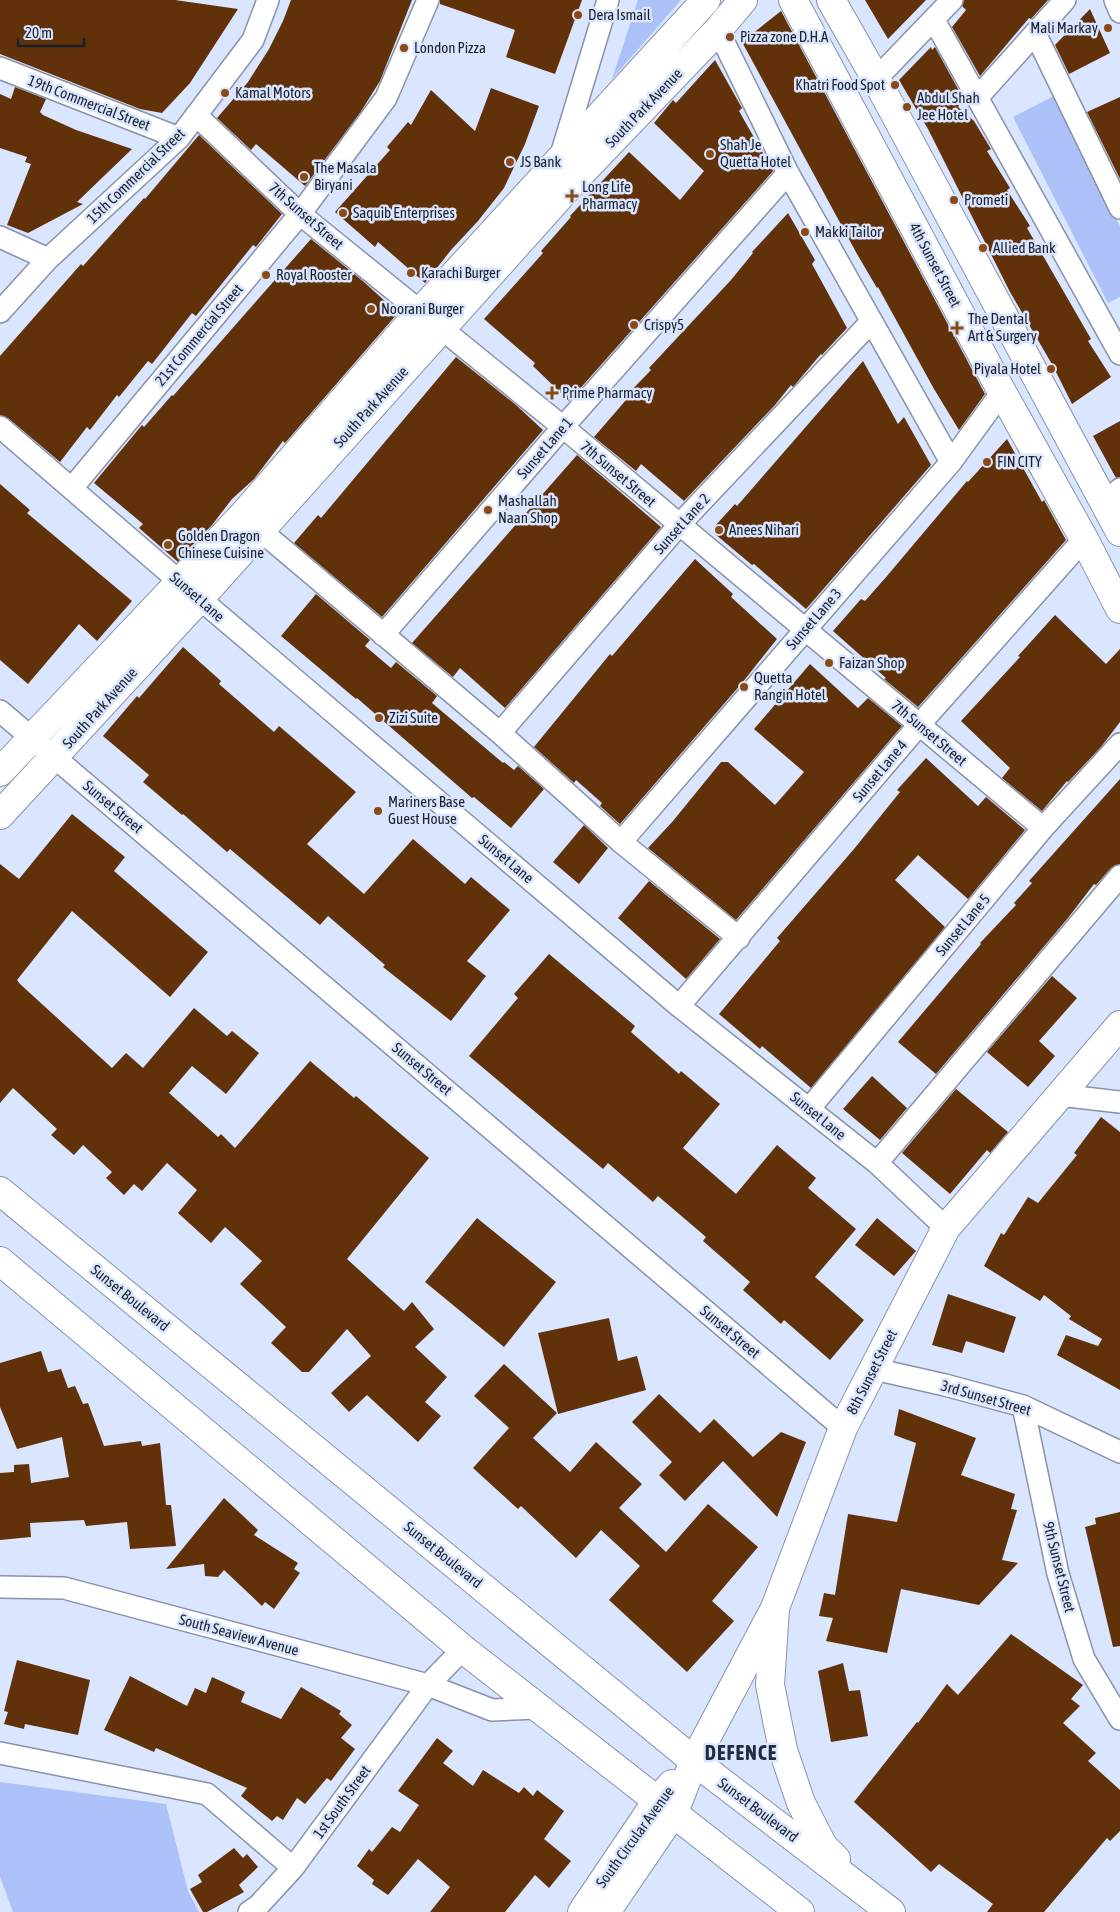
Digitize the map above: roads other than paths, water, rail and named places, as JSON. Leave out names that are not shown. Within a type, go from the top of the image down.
[{"type":"main road","name":"South Park Avenue","points":[[0,772],[33,738],[190,590],[260,530],[560,158],[706,0]]},
{"type":"main road","name":"South Park Avenue","points":[[0,815],[54,757],[190,590],[243,515],[430,320],[581,173],[718,30],[743,0]]},
{"type":"main road","name":"4th Sunset Street","points":[[793,0],[1120,609]]},
{"type":"main road","points":[[831,0],[1112,497],[1120,532]]},
{"type":"main road","name":"8th Sunset Street","points":[[694,1761],[775,1608],[843,1428],[946,1228],[1120,1025]]},
{"type":"main road","name":"Sunset Boulevard","points":[[0,1191],[694,1761],[885,1907]]},
{"type":"main road","points":[[0,1261],[463,1649],[800,1912]]},
{"type":"main road","points":[[775,1608],[770,1685],[783,1750],[801,1803],[822,1846],[885,1907]]},
{"type":"main road","name":"South Circular Avenue","points":[[606,1912],[665,1807],[694,1761]]},
{"type":"main road","name":"South Circular Avenue","points":[[582,1912],[665,1807]]},
{"type":"street","name":"15th Commercial Street","points":[[0,312],[48,259],[179,138],[253,40],[268,0]]},
{"type":"street","name":"21st Commercial Street","points":[[72,488],[300,214],[386,98],[428,0]]},
{"type":"street","points":[[560,158],[608,0]]},
{"type":"street","points":[[876,79],[952,0]]},
{"type":"street","points":[[977,98],[1065,0]]},
{"type":"street","points":[[1115,0],[1120,12]]},
{"type":"street","points":[[934,20],[1120,354]]},
{"type":"street","points":[[718,30],[788,173],[951,462]]},
{"type":"street","points":[[1036,33],[1120,208]]},
{"type":"street","name":"19th Commercial Street","points":[[0,68],[179,138]]},
{"type":"street","name":"7th Sunset Street","points":[[196,115],[300,214],[563,427],[1043,828]]},
{"type":"street","name":"Sunset Lane 1","points":[[383,634],[788,173]]},
{"type":"street","points":[[0,237],[48,259]]},
{"type":"street","name":"Sunset Lane 2","points":[[500,733],[679,525],[871,322]]},
{"type":"street","name":"Sunset Lane 3","points":[[622,842],[951,462],[1002,392]]},
{"type":"street","name":"Sunset Lane","points":[[0,427],[679,1006],[877,1163],[946,1228]]},
{"type":"street","points":[[260,530],[500,733],[622,842],[738,938]]},
{"type":"street","name":"Sunset Lane 4","points":[[679,1006],[919,725],[1084,539]]},
{"type":"street","name":"Sunset Street","points":[[0,711],[843,1428]]},
{"type":"street","name":"Sunset Lane 5","points":[[809,1109],[1043,828],[1120,744]]},
{"type":"street","points":[[877,1163],[1120,876]]},
{"type":"street","points":[[1059,1095],[1120,1102]]},
{"type":"street","name":"3rd Sunset Street","points":[[874,1369],[945,1385],[1022,1406],[1120,1452]]},
{"type":"street","name":"9th Sunset Street","points":[[1022,1406],[1058,1574],[1084,1660],[1120,1720]]},
{"type":"street","name":"South Seaview Avenue","points":[[0,1587],[64,1588],[428,1685],[492,1710],[537,1708]]},
{"type":"street","points":[[428,1685],[463,1649]]},
{"type":"street","name":"1st South Street","points":[[249,1912],[258,1906],[293,1868],[428,1685]]},
{"type":"street","points":[[0,1753],[207,1794],[293,1868]]},
{"type":"place","name":"Dera Ismail","points":[[578,15]]},
{"type":"place","name":"Mali Markay","points":[[1108,28]]},
{"type":"place","name":"Pizza zone D.H.A","points":[[730,37]]},
{"type":"place","name":"London Pizza","points":[[404,48]]},
{"type":"place","name":"Khatri Food Spot","points":[[895,85]]},
{"type":"place","name":"Kamal Motors","points":[[225,93]]},
{"type":"place","name":"Abdul Shah Jee Hotel","points":[[907,107]]},
{"type":"place","name":"Shah Je Quetta Hotel","points":[[710,154]]},
{"type":"place","name":"JS Bank","points":[[510,162]]},
{"type":"place","name":"The Masala Biryani","points":[[304,177]]},
{"type":"place","name":"Long Life Pharmacy","points":[[572,196]]},
{"type":"place","name":"Prometi","points":[[954,200]]},
{"type":"place","name":"Saquib Enterprises","points":[[343,213]]},
{"type":"place","name":"Makki Tailor","points":[[805,232]]},
{"type":"place","name":"Allied Bank","points":[[983,248]]},
{"type":"place","name":"Karachi Burger","points":[[411,273]]},
{"type":"place","name":"Royal Rooster","points":[[266,275]]},
{"type":"place","name":"Noorani Burger","points":[[371,309]]},
{"type":"place","name":"Crispy5","points":[[634,325]]},
{"type":"place","name":"The Dental Art & Surgery","points":[[957,328]]},
{"type":"place","name":"Piyala Hotel","points":[[1051,369]]},
{"type":"place","name":"Prime Pharmacy","points":[[552,393]]},
{"type":"place","name":"FIN CITY","points":[[987,462]]},
{"type":"place","name":"Mashallah Naan Shop","points":[[488,510]]},
{"type":"place","name":"Anees Nihari","points":[[719,530]]},
{"type":"place","name":"Golden Dragon Chinese Cuisine","points":[[168,545]]},
{"type":"place","name":"Faizan Shop","points":[[829,663]]},
{"type":"place","name":"Quetta Rangin Hotel","points":[[744,687]]},
{"type":"place","name":"Zizi Suite","points":[[379,718]]},
{"type":"place","name":"Mariners Base Guest House","points":[[378,811]]},
{"type":"district","name":"DEFENCE","points":[[741,1753]]}]
